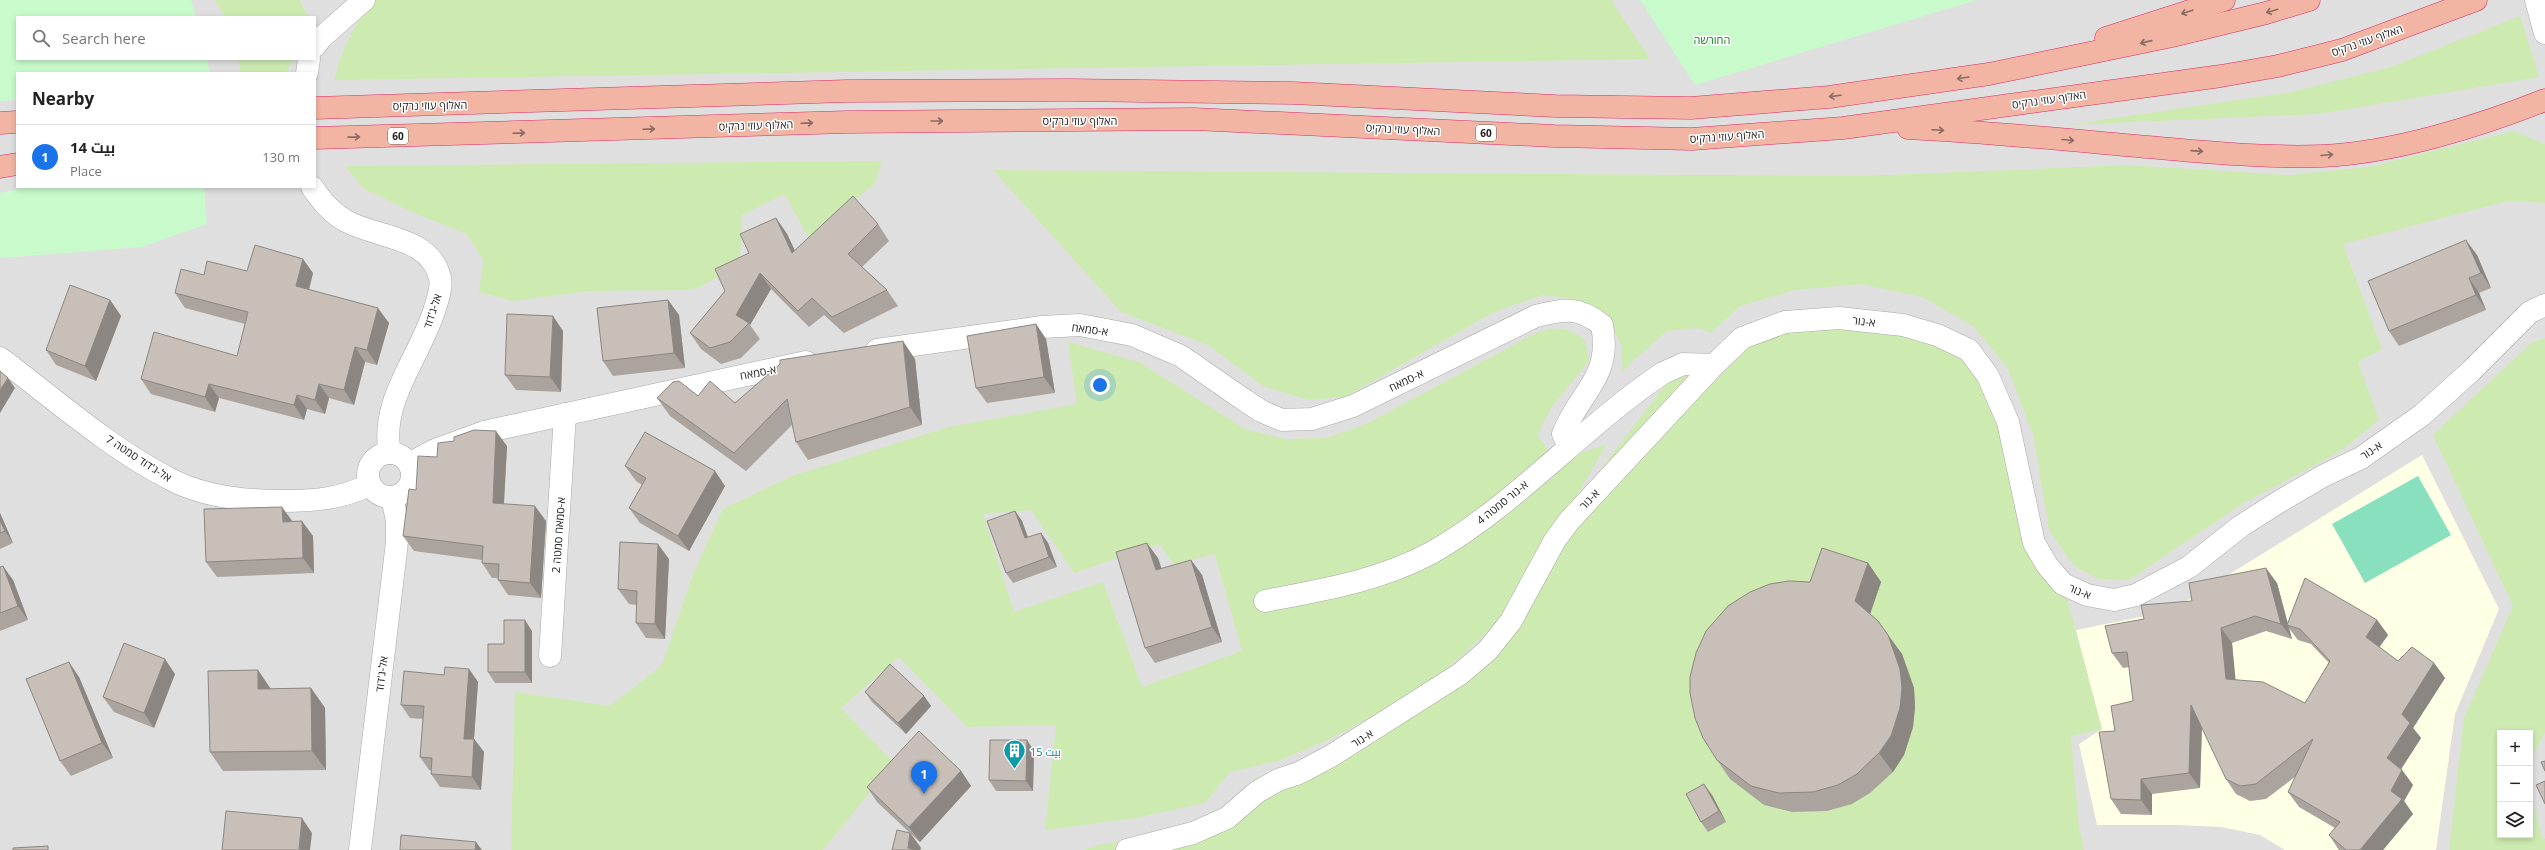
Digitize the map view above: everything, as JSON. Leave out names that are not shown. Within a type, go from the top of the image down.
[{"type":"highway","points":[[1989,74],[2224,0]]},
{"type":"highway","name":"האלוף עוזי נרקיס","points":[[316,108],[480,104],[847,91],[1078,90],[1293,93],[1555,106],[1691,108],[1829,97],[1989,74],[2165,38],[2266,13],[2309,0]]},
{"type":"highway","name":"האלוף עוזי נרקיס","points":[[316,138],[848,122],[1187,120],[1554,136],[1692,139],[1843,128],[2221,76],[2278,66],[2342,50],[2476,0]]},
{"type":"highway","points":[[1843,128],[1946,130],[2184,150],[2272,156],[2324,156],[2410,142],[2500,117],[2545,100]]},
{"type":"highway","points":[[0,123],[16,122]]},
{"type":"highway","points":[[0,167],[16,164]]},
{"type":"street","points":[[316,45],[321,38],[364,0]]},
{"type":"street","points":[[307,72],[310,60]]},
{"type":"street","name":"אל-ג'דוד","points":[[313,188],[326,208],[346,222],[424,252],[434,263],[440,279],[432,318],[392,409],[387,425],[390,453]]},
{"type":"street","name":"א-נור","points":[[1126,850],[1194,833],[1227,818],[1257,792],[1278,780],[1299,773],[1331,756],[1460,674],[1488,650],[1511,621],[1555,540],[1569,521],[1714,365],[1742,338],[1763,329],[1785,322],[1839,318],[1903,325],[1937,335],[1969,350],[1988,376],[2008,422],[2034,543],[2047,565],[2063,584],[2087,595],[2114,600],[2136,595],[2162,583],[2189,567],[2241,526],[2277,503],[2323,476],[2361,458],[2422,415],[2471,371],[2530,312],[2545,304]]},
{"type":"street","name":"א-סמאח","points":[[856,353],[1042,327],[1080,325],[1132,335],[1181,356],[1237,396],[1261,411],[1282,420],[1312,419],[1353,406],[1536,316],[1565,309],[1590,316],[1602,325],[1606,344],[1601,367],[1589,390],[1569,418],[1563,434],[1568,447]]},
{"type":"street","name":"אל-ג'דוד סמטה 7","points":[[0,358],[114,443],[170,480],[200,491],[227,498],[253,501],[304,501],[348,495],[369,485]]},
{"type":"street","name":"א-סמאח","points":[[409,464],[435,450],[484,432],[825,359]]},
{"type":"street","name":"א-נור סמטה 4","points":[[1265,601],[1358,583],[1429,554],[1461,534],[1663,372],[1683,364],[1714,365]]},
{"type":"street","name":"א-סמאח סמטה 2","points":[[550,656],[565,414]]},
{"type":"street","points":[[382,454],[398,454],[409,464],[412,472],[409,487],[399,496],[392,498],[379,495],[369,485],[368,478],[371,464],[382,454]]},
{"type":"street","name":"אל-ג'דוד","points":[[360,850],[397,542],[397,521],[392,498]]},
{"type":"shaded area","points":[[0,0],[2545,0],[2545,850],[0,850]]},
{"type":"shaded area","points":[[2422,455],[2499,609],[2455,714],[2436,850],[2285,850],[2260,835],[2221,827],[2177,825],[2097,825],[2079,744],[2102,729],[2076,630],[2170,611]]},
{"type":"green space","points":[[0,0],[191,0],[196,16],[16,16],[16,60],[207,60],[210,72],[16,72],[16,100],[0,101]]},
{"type":"green space","points":[[215,0],[299,0],[308,16],[224,16]]},
{"type":"green space","points":[[375,0],[1611,0],[1650,59],[334,80],[340,59],[349,38],[367,9]]},
{"type":"green space","name":"החורשה","points":[[1640,0],[1977,0],[1695,85]]},
{"type":"green space","points":[[2520,16],[2539,77],[2318,114],[2067,125],[2292,92],[2391,67]]},
{"type":"green space","points":[[238,60],[292,60],[286,72],[241,72]]},
{"type":"green space","points":[[2513,131],[2545,144],[2545,203],[2508,201],[2343,244],[2382,349],[2358,362],[2379,420],[2339,452],[2242,504],[2129,580],[2099,579],[2074,566],[2049,530],[2034,437],[2007,367],[1973,326],[1922,297],[1861,284],[1795,290],[1740,306],[1711,333],[1698,328],[1667,331],[1622,371],[1621,345],[1609,319],[1580,300],[1542,295],[1492,313],[1345,397],[1309,400],[1263,386],[1208,345],[1121,312],[993,170],[1863,176],[2127,165],[2290,175],[2369,167]]},
{"type":"green space","points":[[882,161],[875,183],[809,238],[784,194],[742,215],[740,265],[694,290],[590,291],[513,301],[479,292],[483,260],[467,234],[414,213],[363,188],[345,166]]},
{"type":"green space","points":[[23,188],[204,188],[207,224],[142,247],[0,258],[0,193]]},
{"type":"green space","points":[[1853,326],[1937,335],[1969,350],[2003,411],[2024,497],[2063,584],[2102,729],[2071,736],[2079,826],[2084,850],[1085,850],[1098,845],[1190,829],[1239,802],[1254,778],[1311,766],[1415,693],[1328,740],[1278,761],[1230,772],[1205,803],[1135,818],[1045,830],[1056,725],[967,727],[899,657],[841,708],[894,763],[823,850],[511,850],[515,692],[610,706],[662,665],[693,574],[723,509],[792,476],[949,427],[1077,404],[1068,342],[1139,362],[1245,429],[1286,439],[1327,438],[1368,423],[1538,333],[1552,329],[1565,329],[1585,340],[1589,361],[1551,408],[1537,435],[1557,461],[1607,444],[1509,612],[1437,678],[1467,657],[1509,616],[1577,500],[1666,384],[1731,352],[1782,332]],"holes":[[[1031,510],[1074,573],[1160,544],[1173,564],[1215,554],[1242,651],[1142,687],[1103,582],[1014,612],[983,514]]]},
{"type":"green space","points":[[2545,338],[2545,732],[2533,756],[2533,730],[2497,730],[2497,838],[2533,838],[2533,800],[2542,838],[2545,839],[2545,850],[2449,850],[2464,718],[2513,606],[2433,435],[2531,343]]},
{"type":"green space","points":[[2418,476],[2451,535],[2365,583],[2332,524]]},
{"type":"building","points":[[853,196],[878,224],[848,254],[887,290],[832,317],[812,298],[798,311],[760,273],[736,315],[749,323],[730,342],[710,348],[690,333],[725,291],[715,269],[749,253],[740,234],[776,218],[792,253]]},
{"type":"building","points":[[2466,240],[2481,273],[2469,278],[2476,295],[2389,331],[2368,281]]},
{"type":"building","points":[[255,245],[303,259],[296,286],[378,308],[367,350],[355,347],[344,390],[319,384],[315,400],[297,395],[294,405],[209,384],[205,397],[141,379],[154,332],[237,356],[248,312],[175,293],[181,269],[204,275],[207,261],[247,271]]},
{"type":"building","points":[[70,285],[110,300],[85,366],[46,350]]},
{"type":"building","points":[[668,300],[674,353],[603,361],[597,308]]},
{"type":"building","points":[[507,314],[553,316],[550,377],[505,375]]},
{"type":"building","points":[[1036,324],[1044,377],[976,388],[967,336]]},
{"type":"building","points":[[903,341],[910,407],[796,442],[787,399],[734,453],[657,398],[673,382],[679,381],[698,396],[710,381],[735,403],[780,364],[780,360]]},
{"type":"building","points":[[0,371],[8,378],[0,390]]},
{"type":"building","points":[[474,430],[496,431],[493,503],[535,506],[530,583],[498,580],[499,564],[482,563],[483,546],[403,536],[409,489],[416,490],[418,456],[437,457],[438,443],[454,441],[454,437]]},
{"type":"building","points":[[645,432],[715,471],[678,536],[629,508],[646,478],[625,466]]},
{"type":"building","points":[[282,507],[283,522],[302,521],[303,558],[206,562],[204,509]]},
{"type":"building","points":[[1015,511],[1025,538],[1041,533],[1049,557],[1006,573],[987,521]]},
{"type":"building","points":[[0,520],[5,531],[0,533]]},
{"type":"building","points":[[620,542],[658,544],[655,624],[636,623],[637,591],[618,589]]},
{"type":"building","points":[[1147,543],[1156,570],[1191,560],[1212,627],[1145,648],[1116,552]]},
{"type":"building","points":[[1822,548],[1868,563],[1855,601],[1878,621],[1888,635],[1900,669],[1902,688],[1900,708],[1891,736],[1879,753],[1857,774],[1838,785],[1813,792],[1779,793],[1751,786],[1717,760],[1703,738],[1695,718],[1690,693],[1690,677],[1696,653],[1706,631],[1728,606],[1750,592],[1770,584],[1789,581],[1810,582]]},
{"type":"building","points":[[3,566],[18,606],[0,613],[0,567]]},
{"type":"building","points":[[2266,568],[2281,624],[2255,616],[2221,628],[2226,679],[2263,682],[2305,703],[2330,661],[2300,629],[2287,625],[2305,578],[2377,620],[2366,637],[2398,661],[2412,647],[2434,663],[2402,714],[2410,723],[2387,758],[2402,770],[2391,791],[2402,799],[2360,850],[2346,850],[2329,835],[2340,822],[2288,792],[2313,739],[2256,784],[2240,786],[2226,779],[2191,705],[2189,773],[2141,779],[2141,800],[2111,799],[2099,732],[2115,731],[2111,706],[2133,701],[2127,652],[2112,653],[2105,626],[2144,619],[2141,605],[2192,601],[2189,583]]},
{"type":"building","points":[[504,620],[525,620],[525,672],[488,672],[488,644],[504,644]]},
{"type":"building","points":[[124,643],[165,659],[144,713],[103,697]]},
{"type":"building","points":[[69,662],[102,743],[60,761],[26,679]]},
{"type":"building","points":[[890,664],[924,696],[898,723],[865,692]]},
{"type":"building","points":[[445,667],[469,669],[464,739],[474,739],[472,777],[431,774],[432,758],[420,757],[424,706],[401,705],[404,671],[444,675]]},
{"type":"building","points":[[258,670],[258,689],[311,688],[312,751],[210,752],[208,671]]},
{"type":"building","points":[[919,731],[961,771],[909,827],[867,787]]},
{"type":"building","points":[[990,740],[1027,740],[1026,781],[989,780]]},
{"type":"building","points":[[2545,761],[2545,771],[2541,762]]},
{"type":"building","points":[[2545,781],[2545,804],[2536,785]]},
{"type":"building","points":[[1704,784],[1719,811],[1701,822],[1686,794]]},
{"type":"building","points":[[226,811],[302,818],[299,850],[222,850]]},
{"type":"building","points":[[897,830],[910,833],[908,848],[915,850],[892,850]]},
{"type":"building","points":[[401,835],[476,842],[475,850],[400,850]]},
{"type":"building","points":[[48,846],[48,850],[13,850],[13,848]]},
{"type":"place","name":"بيت 15","points":[[1015,770]]},
{"type":"place","name":"بيت 14","points":[[924,794]]}]
